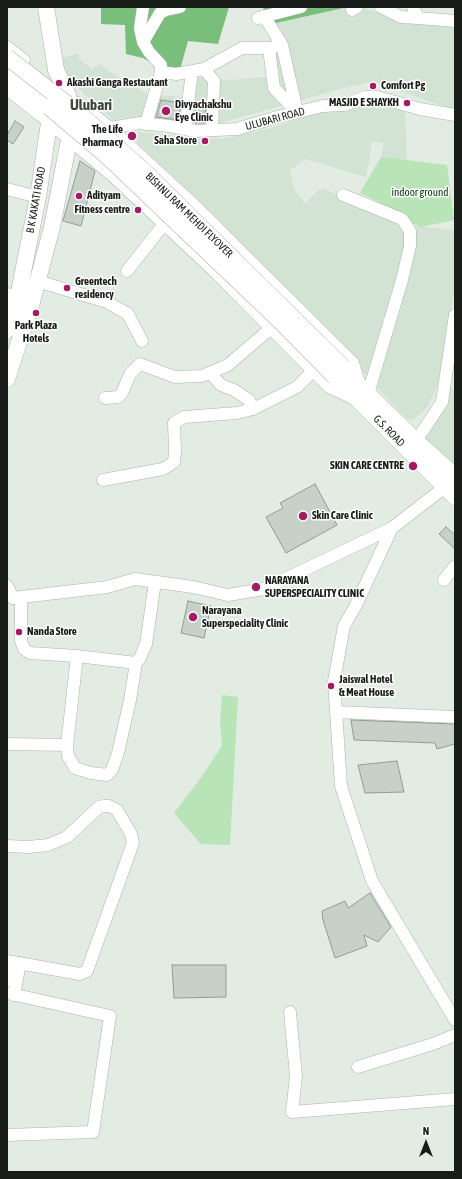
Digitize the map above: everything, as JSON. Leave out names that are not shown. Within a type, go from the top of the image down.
[{"type":"main road","points":[[7,379],[52,226],[69,140],[71,122],[68,95],[53,75],[46,7]]},
{"type":"main road","name":"BISHNU RAM MEHDI FLYOVER","points":[[7,57],[80,114],[144,171],[339,373]]},
{"type":"main road","name":"BISHNU RAM MEHDI FLYOVER","points":[[7,75],[54,111],[110,159],[281,322],[362,393]]},
{"type":"main road","name":"B K KAKATI ROAD","points":[[7,330],[12,295],[38,197],[49,123],[53,75]]},
{"type":"main road","name":"G.S. ROAD","points":[[362,393],[416,441],[453,482]]},
{"type":"main road","name":"G.S. ROAD","points":[[362,393],[453,482]]},
{"type":"street","points":[[143,7],[140,28],[143,42],[149,52],[161,64],[161,72],[146,124]]},
{"type":"street","points":[[143,42],[160,13],[180,7]]},
{"type":"street","points":[[297,112],[282,45],[261,17],[301,7]]},
{"type":"street","points":[[352,7],[352,10],[357,7]]},
{"type":"street","points":[[381,7],[401,17],[415,13],[455,21]]},
{"type":"street","points":[[161,72],[176,74],[204,69],[242,48],[269,48],[282,45]]},
{"type":"street","points":[[7,47],[53,75]]},
{"type":"street","points":[[269,48],[274,88],[297,112]]},
{"type":"street","points":[[204,69],[214,81],[212,130]]},
{"type":"street","points":[[185,129],[192,71]]},
{"type":"street","points":[[7,89],[114,177],[174,233],[330,387],[362,393]]},
{"type":"street","points":[[68,95],[109,127],[178,191],[353,363],[362,393]]},
{"type":"street","name":"ULUBARI ROAD","points":[[69,140],[109,127],[146,124],[195,131],[237,129],[297,112],[323,106],[344,105],[366,97],[377,96],[420,108],[455,115]]},
{"type":"street","points":[[7,189],[38,197]]},
{"type":"street","points":[[127,271],[178,191]]},
{"type":"street","points":[[342,195],[402,219],[410,231],[410,246],[402,280],[362,393]]},
{"type":"street","points":[[174,233],[196,208]]},
{"type":"street","points":[[37,281],[107,302],[128,314],[142,341]]},
{"type":"street","points":[[416,441],[442,402],[455,315]]},
{"type":"street","points":[[105,398],[118,397],[122,393],[130,374],[140,364],[175,377],[202,376],[228,365],[270,329]]},
{"type":"street","points":[[103,480],[163,469],[174,462],[174,422],[184,418],[237,413],[253,409],[297,387],[313,371]]},
{"type":"street","points":[[210,373],[221,385],[234,390],[249,400],[253,409]]},
{"type":"street","points":[[7,586],[13,598],[107,586],[135,579],[193,586],[228,595],[264,589],[392,528],[453,482]]},
{"type":"street","points":[[392,528],[356,605],[344,626],[334,681],[341,786],[372,881],[455,1020]]},
{"type":"street","points":[[444,580],[455,566]]},
{"type":"street","points":[[77,656],[67,745],[68,756],[75,768],[91,773],[107,775],[112,770],[118,753],[130,700],[136,663],[140,658],[146,644],[155,582]]},
{"type":"street","points":[[21,598],[21,641],[24,649],[30,653],[77,656],[136,663]]},
{"type":"street","points":[[336,712],[455,717]]},
{"type":"street","points":[[7,744],[67,745]]},
{"type":"street","points":[[7,846],[28,847],[48,845],[67,837],[99,807],[104,806],[109,806],[117,810],[131,834],[133,843],[87,971],[80,974],[12,962]]},
{"type":"street","points":[[7,980],[12,962]]},
{"type":"street","points":[[7,1134],[93,1132],[110,1016],[11,994],[12,962]]},
{"type":"street","points":[[290,1012],[296,1076],[292,1112],[455,1099]]},
{"type":"street","points":[[358,1066],[433,1044],[455,1035]]},
{"type":"shaded area","points":[[348,7],[357,7],[455,26],[455,109],[400,91],[390,83],[367,83],[340,89],[217,124],[139,118],[122,118],[115,121],[74,84],[63,67],[60,59],[78,53],[79,59],[92,69],[100,63],[107,70],[147,94],[184,97],[190,77],[230,80],[266,77],[264,48],[271,44],[267,25]]},
{"type":"shaded area","points":[[366,97],[394,105],[405,112],[407,160],[387,161],[381,157],[384,143],[372,142],[366,177],[305,159],[290,171],[294,189],[305,203],[319,190],[324,188],[353,204],[406,225],[455,230],[455,288],[438,384],[427,408],[413,420],[407,419],[216,217],[138,144],[133,135],[138,132],[206,139],[228,138],[267,129]]},
{"type":"shaded area","points":[[455,389],[455,470],[423,439],[448,390]]},
{"type":"green space","points":[[101,7],[229,7],[218,44],[188,41],[178,77],[143,58],[126,54],[125,25],[101,24]]},
{"type":"green space","points":[[263,7],[348,7],[267,25]]},
{"type":"green space","name":"indoor ground","points":[[381,157],[447,165],[454,220],[421,227],[394,216],[377,201],[360,193]]},
{"type":"green space","points":[[222,695],[238,697],[230,845],[201,844],[174,813],[200,779],[222,746],[220,721]]},
{"type":"building","points":[[161,100],[181,103],[179,120],[156,117]]},
{"type":"building","points":[[196,102],[206,102],[205,123],[195,123]]},
{"type":"building","points":[[15,121],[24,127],[13,144],[7,140],[7,135]]},
{"type":"building","name":"Adityam","points":[[80,161],[95,171],[81,226],[63,221]]},
{"type":"building","points":[[315,484],[337,525],[286,553],[266,517],[283,508],[280,503]]},
{"type":"building","points":[[446,527],[455,535],[455,549],[439,534]]},
{"type":"building","points":[[188,601],[211,606],[204,638],[181,633]]},
{"type":"building","points":[[351,720],[455,724],[455,744],[437,749],[435,743],[354,740]]},
{"type":"building","points":[[397,761],[404,792],[365,793],[358,765]]},
{"type":"building","points":[[370,893],[391,927],[378,942],[364,935],[367,946],[335,958],[323,920],[322,911],[345,901],[348,908]]},
{"type":"building","points":[[172,965],[226,965],[226,997],[174,998]]},
{"type":"place","name":"Akashi Ganga Restautant","points":[[59,83]]},
{"type":"place","name":"Comfort Pg","points":[[373,86]]},
{"type":"place","name":"MASJID E SHAYKH","points":[[407,103]]},
{"type":"place","name":"Divyachakshu Eye Clinic","points":[[166,111]]},
{"type":"place","name":"The Life Pharmacy","points":[[132,136]]},
{"type":"place","name":"Saha Store","points":[[205,141]]},
{"type":"place","name":"Adityam","points":[[79,196]]},
{"type":"place","name":"Fitness centre","points":[[138,210]]},
{"type":"place","name":"Greentech residency","points":[[67,288]]},
{"type":"place","name":"Park Plaza Hotels","points":[[36,313]]},
{"type":"place","name":"SKIN CARE CENTRE","points":[[413,466]]},
{"type":"place","name":"Skin Care Clinic","points":[[303,516]]},
{"type":"place","name":"NARAYANA SUPERSPECIALITY CLINIC","points":[[256,587]]},
{"type":"place","name":"Narayana Superspeciality Clinic","points":[[193,617]]},
{"type":"place","name":"Nanda Store","points":[[19,632]]},
{"type":"place","name":"Jaiswal Hotel & Meat House","points":[[331,686]]},
{"type":"district","name":"Ulubari","points":[[91,105]]}]
